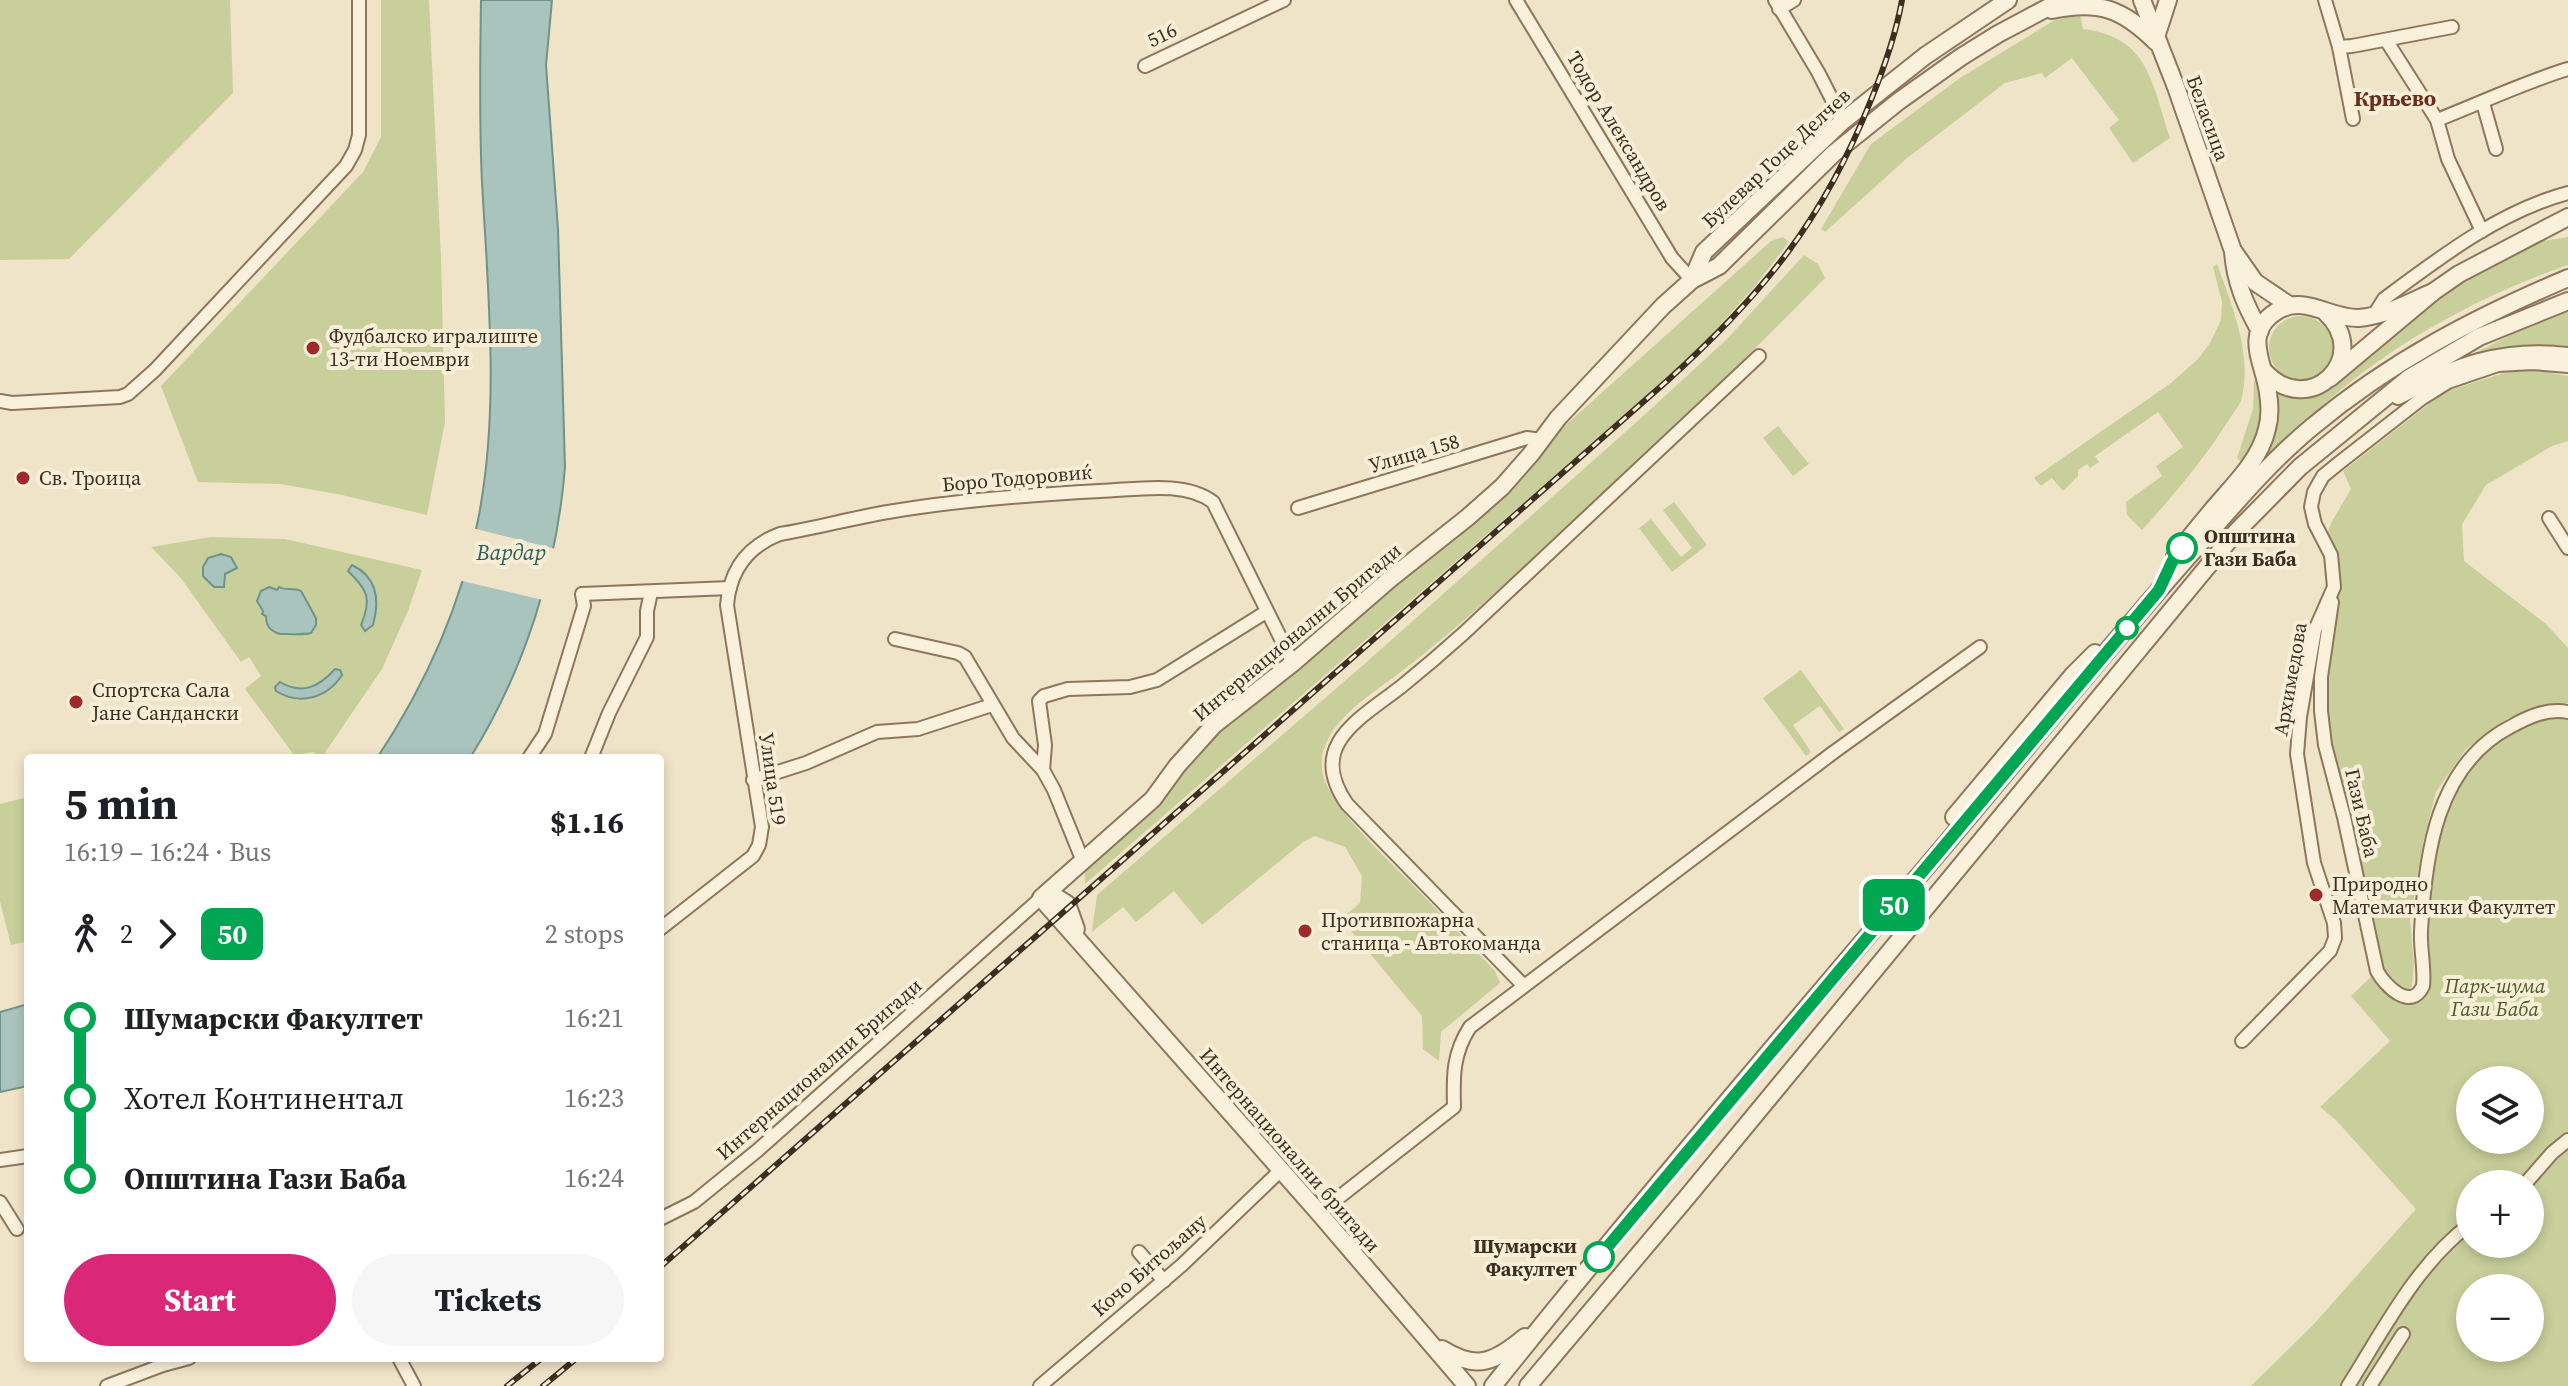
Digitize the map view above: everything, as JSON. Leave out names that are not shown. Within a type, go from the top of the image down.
[{"type":"street","points":[[0,401],[93,400],[128,394],[155,370],[346,166],[359,135],[359,0]]},
{"type":"street","name":"516","points":[[1145,66],[1284,0]]},
{"type":"street","name":"Тодор Александров","points":[[1516,0],[1672,258],[1692,280]]},
{"type":"street","points":[[1794,0],[1777,4],[1843,121]]},
{"type":"street","name":"Булевар Гоце Делчев","points":[[1692,280],[1704,252],[1843,121],[1925,56],[2008,0]]},
{"type":"street","name":"Булевар Гоце Делчев","points":[[1692,280],[1719,266],[1833,154],[1899,101],[1961,57],[2062,0]]},
{"type":"street","name":"Беласица","points":[[2142,0],[2233,251],[2235,275],[2247,309],[2260,331]]},
{"type":"street","points":[[2035,13],[2073,5],[2110,9],[2139,25],[2159,41],[2168,0]]},
{"type":"street","points":[[2325,0],[2339,47],[2353,119]]},
{"type":"street","points":[[2339,47],[2452,27]]},
{"type":"street","points":[[2386,40],[2437,120],[2448,159],[2482,231]]},
{"type":"street","points":[[2437,120],[2483,103],[2527,81],[2568,69]]},
{"type":"street","points":[[2483,103],[2496,149]]},
{"type":"street","points":[[2374,315],[2384,299],[2482,231],[2568,193]]},
{"type":"street","points":[[2263,370],[2273,382],[2287,388],[2302,390],[2317,387],[2433,292],[2472,266],[2568,217]]},
{"type":"street","points":[[2524,239],[2568,229]]},
{"type":"street","name":"Беласица","points":[[2233,251],[2255,282],[2289,305]]},
{"type":"street","points":[[1493,1386],[1871,931],[1892,893],[2073,675],[2109,641],[2124,632],[2248,489],[2310,429],[2373,380],[2434,341],[2499,307],[2568,278]]},
{"type":"street","name":"Интернационални Бригади","points":[[664,1217],[694,1202],[737,1168],[1153,799],[1177,766],[1214,725],[1293,663],[1502,487],[1620,349],[1692,280]]},
{"type":"street","points":[[2325,312],[2354,318],[2374,315],[2433,292]]},
{"type":"street","points":[[1528,1386],[2236,532],[2300,467],[2409,378],[2479,337],[2568,301]]},
{"type":"street","points":[[2159,590],[2172,562],[2237,482],[2263,443],[2269,413],[2268,392],[2257,345],[2266,320],[2289,305],[2314,306],[2333,319],[2342,339],[2341,360],[2330,378]]},
{"type":"street","points":[[2369,413],[2469,363],[2513,354],[2568,356]]},
{"type":"street","points":[[1523,985],[1347,804],[1335,787],[1332,773],[1336,748],[1345,731],[1464,633],[1759,356]]},
{"type":"street","points":[[2334,587],[2331,555],[2315,524],[2311,507],[2314,492],[2323,476],[2421,399],[2448,382],[2498,365],[2532,363],[2568,366]]},
{"type":"street","name":"Улица 158","points":[[1298,508],[1527,438],[1541,440]]},
{"type":"street","name":"Боро Тодоровиќ","points":[[730,588],[741,561],[753,548],[780,534],[889,512],[1005,496],[1152,489],[1190,491],[1213,502],[1293,663]]},
{"type":"street","points":[[2549,518],[2568,548]]},
{"type":"street","name":"Гази Баба","points":[[2334,587],[2321,677],[2325,745],[2344,814],[2377,971],[2397,994],[2405,997],[2414,995],[2423,986],[2421,931],[2428,860],[2438,814],[2458,772],[2474,754],[2504,730],[2548,711],[2568,712]]},
{"type":"street","name":"Архимедова","points":[[2242,1041],[2330,951],[2335,938],[2334,923],[2314,863],[2297,754],[2315,630],[2334,587]]},
{"type":"street","points":[[532,754],[545,734],[584,606],[582,594],[730,588]]},
{"type":"street","name":"Улица 519","points":[[664,926],[753,856],[762,833],[727,605],[730,588]]},
{"type":"street","points":[[593,754],[609,713],[647,637],[651,592]]},
{"type":"street","points":[[1043,770],[1045,745],[1039,701],[1044,696],[1068,689],[1130,687],[1157,680],[1266,612]]},
{"type":"street","points":[[895,639],[965,657],[1013,738],[1043,770],[1082,859],[1066,888],[1067,904],[1045,895]]},
{"type":"street","points":[[1319,1213],[1454,1107],[1453,1067],[1460,1042],[1470,1027],[1857,735],[1980,647]]},
{"type":"street","points":[[753,780],[806,763],[877,732],[918,729],[992,705]]},
{"type":"street","name":"Интернационални бригади","points":[[1045,895],[1467,1386]]},
{"type":"street","name":"Интернационални бригади","points":[[1067,904],[1082,941]]},
{"type":"street","points":[[2539,1170],[2568,1140]]},
{"type":"street","points":[[0,1160],[24,1157]]},
{"type":"street","name":"Кочо Битољану","points":[[1040,1386],[1164,1281],[1281,1170]]},
{"type":"street","points":[[0,1202],[17,1229]]},
{"type":"street","points":[[2348,1386],[2415,1280],[2456,1234]]},
{"type":"street","points":[[1139,1252],[1164,1281]]},
{"type":"street","points":[[1436,1349],[1460,1360],[1485,1362],[1522,1340],[1561,1303]]},
{"type":"street","points":[[2370,1386],[2403,1334]]},
{"type":"street","points":[[1436,1349],[1453,1386]]},
{"type":"street","points":[[1537,1386],[1552,1358]]},
{"type":"street","points":[[107,1386],[174,1362]]},
{"type":"street","points":[[401,1362],[414,1386]]},
{"type":"green space","points":[[0,0],[230,0],[233,93],[69,259],[0,260]]},
{"type":"green space","points":[[381,0],[429,0],[445,422],[427,515],[280,484],[198,482],[161,386],[363,172],[381,137]]},
{"type":"green space","points":[[2080,14],[2083,29],[2105,34],[2135,53],[2152,81],[2170,138],[2133,163],[2109,128],[2119,120],[2072,58],[2045,78],[2042,73],[2005,83],[1906,159],[1825,232],[1821,229],[1871,144],[1960,78],[2053,21]]},
{"type":"green space","points":[[1783,237],[1789,242],[1755,286],[1692,356],[1085,884],[1084,861],[1207,741],[1771,241]]},
{"type":"green space","points":[[2568,237],[2568,265],[2479,302],[2394,350],[2343,388],[2261,462],[2274,428],[2276,393],[2300,398],[2327,390],[2368,350],[2449,286],[2530,243]]},
{"type":"green space","points":[[1804,255],[1818,264],[1825,278],[1597,500],[1461,622],[1347,714],[1328,739],[1322,769],[1334,798],[1359,829],[1495,971],[1500,983],[1441,1032],[1439,1061],[1423,1049],[1422,1016],[1341,919],[1360,903],[1362,876],[1345,847],[1315,836],[1303,842],[1202,925],[1174,891],[1136,922],[1123,907],[1092,932],[1097,895],[1362,666],[1641,418],[1727,339]]},
{"type":"green space","points":[[2217,264],[2239,329],[2244,363],[2242,397],[2189,476],[2142,530],[2127,515],[2126,502],[2162,476],[2156,466],[2183,447],[2158,412],[2095,456],[2099,462],[2090,468],[2087,464],[2078,470],[2078,476],[2063,491],[2052,478],[2041,486],[2034,478],[2171,383],[2198,359],[2221,320],[2222,302],[2213,267]]},
{"type":"green space","points":[[2568,311],[2568,351],[2521,348],[2475,356],[2475,353],[2522,329]]},
{"type":"green space","points":[[2295,316],[2307,316],[2324,325],[2331,336],[2331,360],[2324,371],[2307,380],[2295,380],[2283,375],[2274,366],[2269,354],[2269,342],[2274,330],[2283,321]]},
{"type":"green space","points":[[2510,371],[2540,371],[2568,376],[2568,441],[2552,446],[2486,485],[2462,524],[2464,561],[2546,624],[2568,648],[2568,703],[2508,718],[2466,749],[2436,792],[2423,843],[2410,921],[2414,963],[2412,986],[2402,991],[2382,971],[2328,734],[2324,697],[2339,592],[2337,567],[2327,534],[2351,489],[2343,471],[2444,392]]},
{"type":"green space","points":[[2257,379],[2262,402],[2261,423],[2255,444],[2243,464],[2237,458],[2253,409],[2254,381]]},
{"type":"green space","points":[[1778,426],[1809,464],[1793,476],[1763,438]]},
{"type":"green space","points":[[1674,502],[1707,545],[1672,572],[1639,528],[1651,519],[1681,557],[1692,548],[1663,510]]},
{"type":"green space","points":[[211,537],[285,539],[422,570],[382,669],[324,754],[293,754],[245,689],[261,676],[249,657],[241,662],[180,577],[151,547]]},
{"type":"green space","points":[[1801,670],[1844,729],[1839,732],[1820,706],[1793,725],[1811,752],[1806,756],[1763,698]]},
{"type":"green space","name":"Парк-шума Гази Баба","points":[[2568,713],[2568,1386],[2251,1386],[2313,1325],[2416,1209],[2335,1119],[2320,1107],[2390,1041],[2351,996],[2377,971],[2397,994],[2420,992],[2420,958],[2438,814],[2470,759],[2524,720]]},
{"type":"green space","points":[[24,798],[24,942],[11,945],[0,901],[0,804]]},
{"type":"water","name":"Вардар","points":[[481,0],[552,0],[546,65],[558,229],[565,467],[561,505],[546,581],[522,655],[472,754],[380,754],[426,673],[451,614],[471,552],[485,478],[491,394],[480,68]]},
{"type":"water","points":[[221,554],[231,557],[237,568],[225,574],[224,587],[214,587],[203,576],[203,567],[208,558]]},
{"type":"water","points":[[352,565],[367,576],[376,598],[373,625],[365,631],[361,625],[366,595],[348,571]]},
{"type":"water","points":[[269,587],[301,591],[316,618],[311,633],[280,634],[269,628],[257,601],[261,591]]},
{"type":"water","points":[[335,669],[340,670],[342,675],[321,694],[303,699],[276,691],[275,687],[280,682],[296,688],[310,687]]},
{"type":"water","points":[[24,1005],[24,1087],[0,1092],[0,1012]]},
{"type":"pier","points":[[472,528],[556,549],[543,600],[458,580]]},
{"type":"railway","points":[[664,1263],[1667,381],[1733,317],[1787,253],[1832,183],[1876,88],[1902,0]]},
{"type":"railway","points":[[507,1386],[537,1362]]},
{"type":"railway","points":[[543,1386],[572,1362]]},
{"type":"bus line","name":"50","points":[[1599,1257],[2159,590],[2182,548]]},
{"type":"place","name":"Фудбалско игралиште 13-ти Ноември","points":[[313,348]]},
{"type":"place","name":"Св. Троица","points":[[23,478]]},
{"type":"place","name":"Општина Гази Баба","points":[[2182,548]]},
{"type":"place","name":"Спортска Сала Јане Сандански","points":[[76,702]]},
{"type":"place","name":"Природно Математички Факултет","points":[[2316,895]]},
{"type":"place","name":"Противпожарна станица - Автокоманда","points":[[1305,931]]},
{"type":"place","name":"Шумарски Факултет","points":[[1599,1257]]},
{"type":"district","name":"Крњево","points":[[2395,98]]}]
